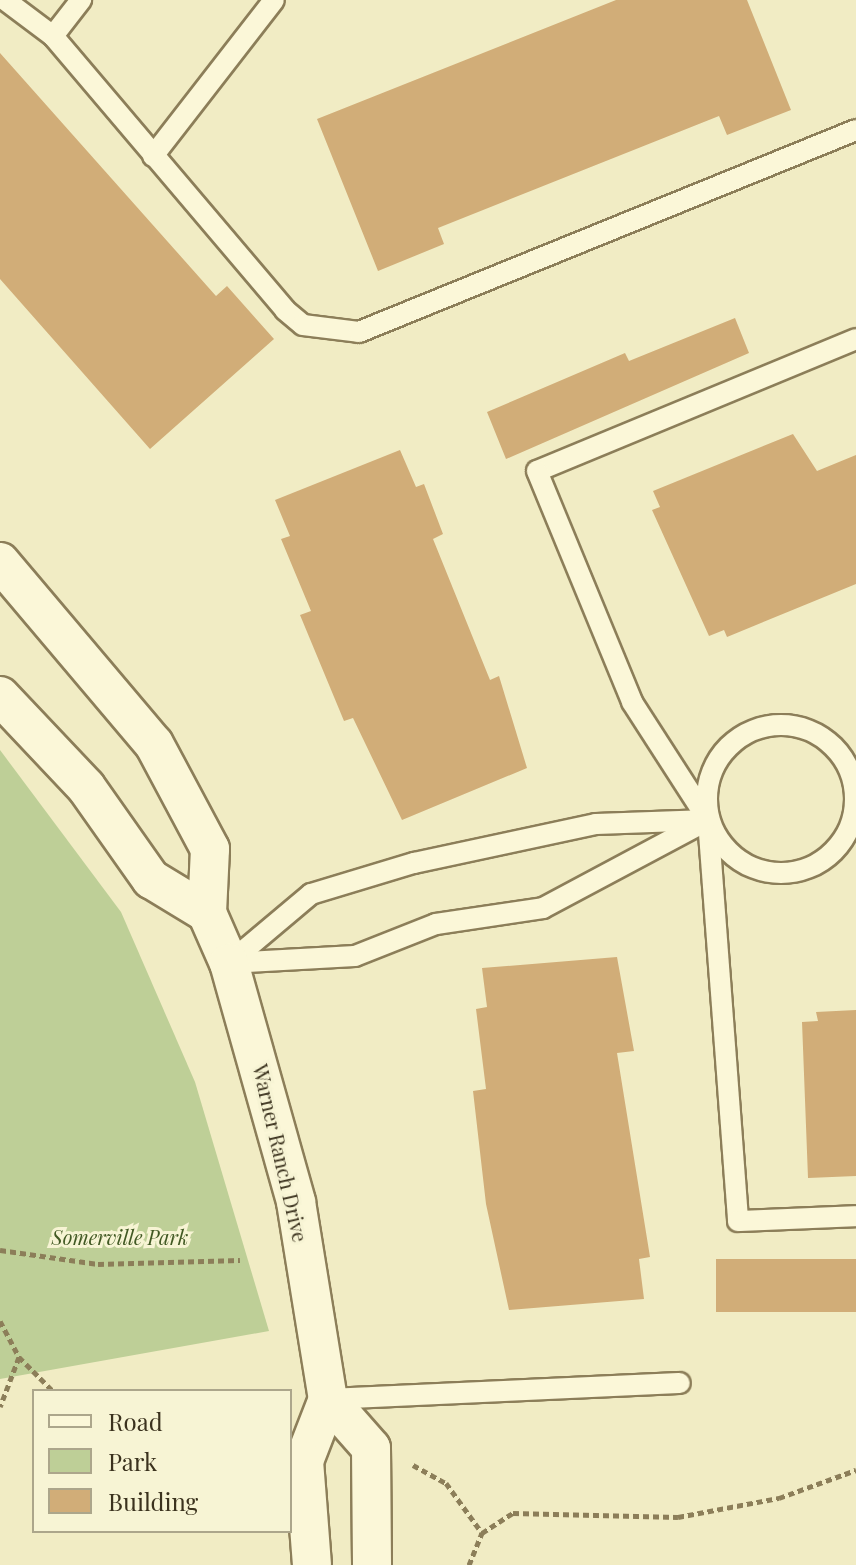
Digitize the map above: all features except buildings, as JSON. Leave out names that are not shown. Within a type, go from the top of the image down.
[{"type":"street","name":"Warner Ranch Drive","points":[[0,562],[154,744],[210,849],[207,913],[229,963],[296,1202],[328,1399]]},
{"type":"street","points":[[0,696],[86,787],[151,879],[207,913]]},
{"type":"street","points":[[312,1565],[304,1461],[328,1399],[371,1448],[372,1565]]},
{"type":"lane","points":[[5,0],[53,36],[294,318],[359,332],[856,130]]},
{"type":"lane","points":[[53,36],[81,0]]},
{"type":"lane","points":[[153,156],[274,0]]},
{"type":"lane","points":[[856,339],[537,471],[632,702],[708,820],[728,854],[763,873],[802,872],[842,840],[854,817],[854,778],[834,744],[799,726],[760,726],[726,747],[707,781],[708,820],[738,1221],[856,1216]]},
{"type":"lane","points":[[229,963],[355,956],[436,924],[543,908],[708,820]]},
{"type":"lane","points":[[229,963],[311,894],[414,863],[596,824],[708,820]]},
{"type":"lane","points":[[328,1399],[680,1383]]},
{"type":"path","points":[[0,1250],[98,1264],[240,1260]]},
{"type":"path","points":[[0,1321],[19,1357],[51,1389]]},
{"type":"path","points":[[0,1407],[19,1357]]},
{"type":"path","points":[[404,1461],[446,1483],[482,1533]]},
{"type":"path","points":[[469,1565],[482,1533],[513,1513],[678,1517],[779,1498],[856,1470]]},
{"type":"green space","name":"Somerville Park","points":[[0,750],[121,912],[195,1082],[269,1331],[0,1379]]}]
